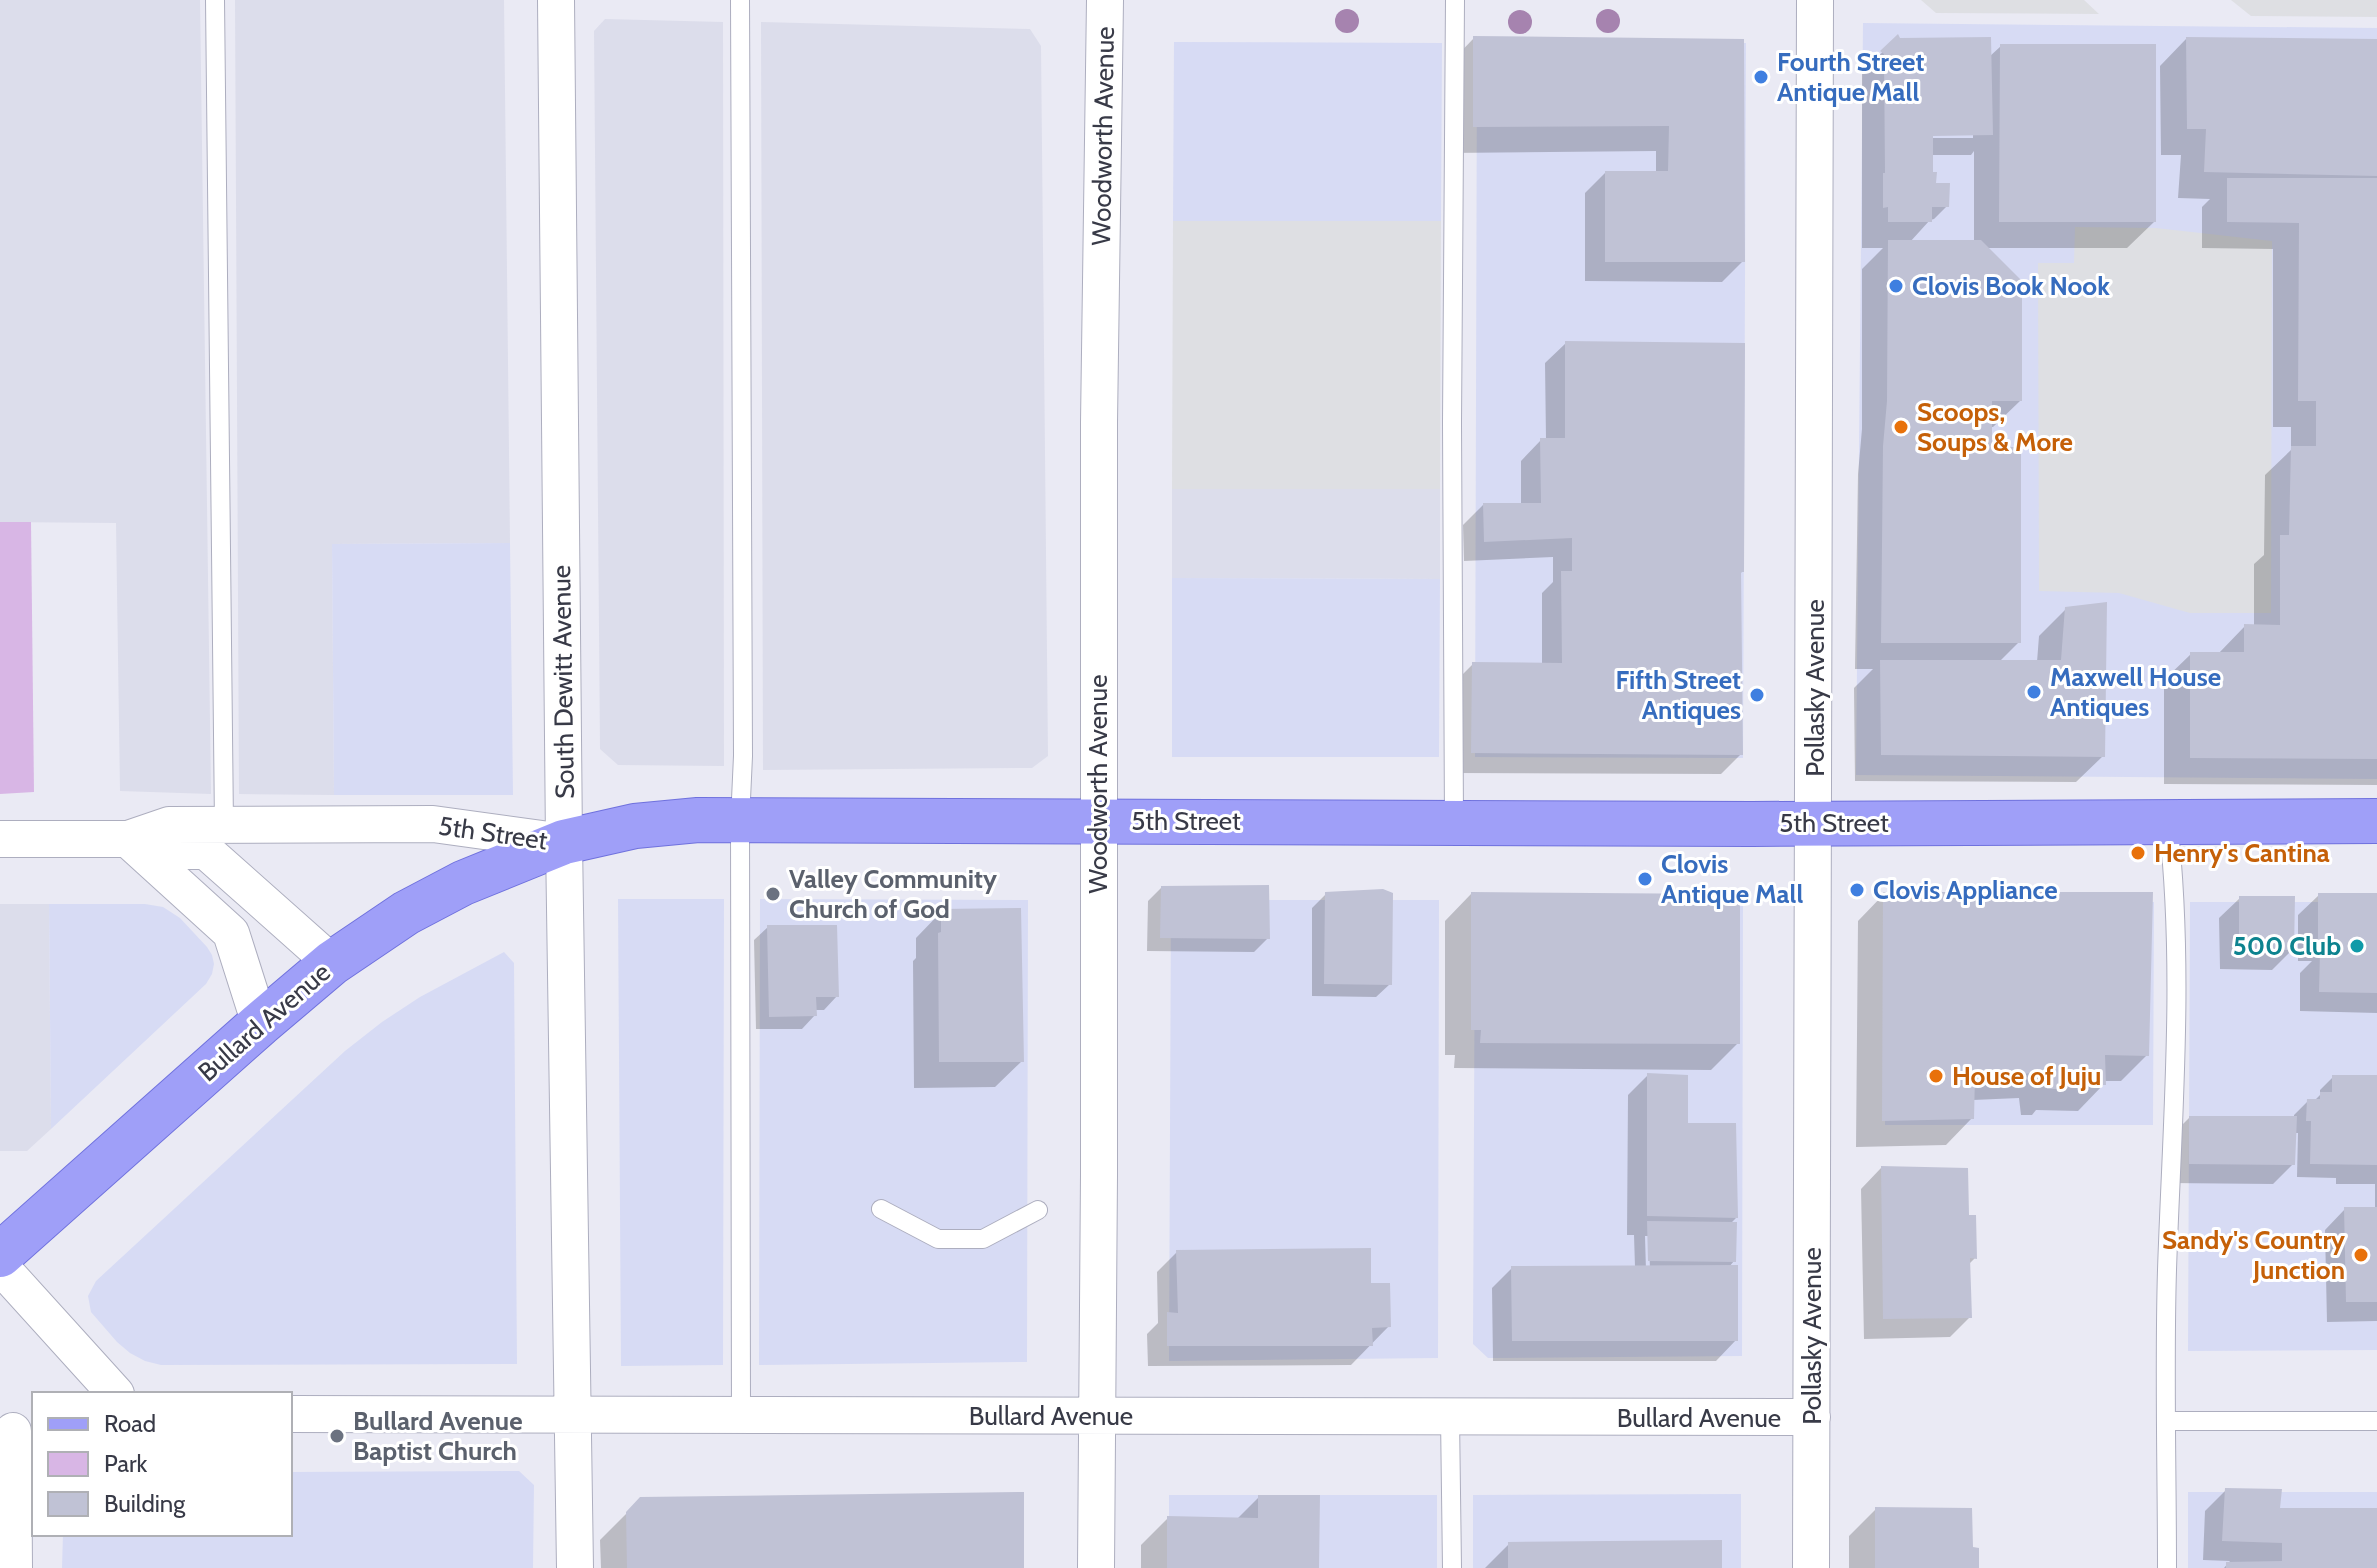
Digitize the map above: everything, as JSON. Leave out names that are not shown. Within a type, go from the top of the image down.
[{"type":"main road","name":"5th Street","points":[[564,842],[635,826],[698,820],[1814,824],[2377,821]]},
{"type":"main road","name":"Bullard Avenue","points":[[0,1255],[332,963],[406,913],[463,883],[564,842]]},
{"type":"street","name":"South Dewitt Avenue","points":[[556,0],[575,1568]]},
{"type":"street","name":"Woodworth Avenue","points":[[1096,1568],[1099,408],[1105,0]]},
{"type":"street","name":"Pollasky Avenue","points":[[1811,1568],[1815,0]]},
{"type":"street","name":"5th Street","points":[[0,839],[128,839],[169,825],[433,824],[564,842]]},
{"type":"street","points":[[128,839],[167,851],[206,851],[332,963]]},
{"type":"street","points":[[128,839],[231,933],[260,1024]]},
{"type":"street","points":[[0,1266],[114,1392]]},
{"type":"street","name":"Bullard Avenue","points":[[292,1414],[1812,1417]]},
{"type":"street","points":[[14,1568],[16,1431]]},
{"type":"lane","points":[[215,0],[224,825]]},
{"type":"lane","points":[[740,0],[743,756],[740,821],[741,1414]]},
{"type":"lane","points":[[1454,822],[1452,392],[1455,0]]},
{"type":"lane","points":[[2167,1568],[2167,1274],[2175,1014],[2175,885],[2168,822]]},
{"type":"lane","points":[[881,1209],[938,1239],[983,1239],[1038,1210]]},
{"type":"lane","points":[[1450,1417],[1452,1568]]},
{"type":"lane","points":[[2167,1421],[2377,1421]]},
{"type":"shaded area","points":[[0,0],[200,0],[211,794],[120,791],[116,523],[0,522]]},
{"type":"shaded area","points":[[235,0],[504,0],[510,543],[332,544],[334,795],[239,794]]},
{"type":"shaded area","points":[[1921,0],[2084,0],[2099,14],[1936,13]]},
{"type":"shaded area","points":[[2231,0],[2377,0],[2377,17],[2251,16]]},
{"type":"shaded area","points":[[605,19],[723,22],[724,766],[618,765],[600,749],[594,31]]},
{"type":"shaded area","points":[[761,22],[1030,29],[1041,46],[1048,756],[1032,768],[763,770]]},
{"type":"shaded area","points":[[1863,23],[2377,28],[2377,779],[1856,775]]},
{"type":"shaded area","points":[[1174,42],[1442,43],[1441,221],[1173,221]]},
{"type":"shaded area","points":[[1477,43],[1746,43],[1743,758],[1475,757]]},
{"type":"shaded area","points":[[1173,221],[1441,221],[1440,489],[1172,489]]},
{"type":"shaded area","points":[[2075,227],[2156,228],[2272,241],[2271,613],[2190,613],[2119,593],[2039,591],[2038,263],[2074,263]]},
{"type":"shaded area","points":[[1172,489],[1440,489],[1440,579],[1172,578]]},
{"type":"shaded area","points":[[510,543],[513,795],[334,795],[332,544]]},
{"type":"shaded area","points":[[1172,578],[1440,579],[1439,757],[1172,757]]},
{"type":"shaded area","points":[[618,899],[724,899],[723,1365],[621,1366]]},
{"type":"shaded area","points":[[760,899],[1028,900],[1027,1362],[759,1365]]},
{"type":"shaded area","points":[[1171,900],[1439,900],[1438,1358],[1169,1361]]},
{"type":"shaded area","points":[[1475,900],[1743,901],[1742,1356],[1488,1358],[1473,1344]]},
{"type":"shaded area","points":[[1886,901],[2154,902],[2153,1125],[1885,1125]]},
{"type":"shaded area","points":[[2190,902],[2377,902],[2377,1350],[2188,1351]]},
{"type":"shaded area","points":[[0,904],[49,904],[51,1129],[27,1151],[0,1151]]},
{"type":"shaded area","points":[[49,904],[145,904],[163,907],[180,918],[207,947],[214,964],[206,984],[51,1129]]},
{"type":"shaded area","points":[[504,952],[514,963],[517,1364],[161,1365],[145,1361],[117,1342],[91,1312],[88,1296],[96,1281],[345,1051],[420,997]]},
{"type":"shaded area","points":[[519,1471],[534,1485],[533,1568],[62,1568],[63,1536],[292,1536],[292,1472]]},
{"type":"shaded area","points":[[2188,1492],[2377,1492],[2377,1568],[2188,1568]]},
{"type":"shaded area","points":[[1741,1494],[1741,1568],[1473,1568],[1473,1495]]},
{"type":"shaded area","points":[[1169,1495],[1437,1495],[1437,1568],[1169,1568]]},
{"type":"green space","points":[[0,522],[31,522],[34,792],[0,794]]},
{"type":"building","points":[[1898,34],[1900,38],[1991,37],[1993,135],[1933,136],[1936,183],[1950,183],[1949,207],[1932,207],[1932,222],[1888,222],[1888,207],[1883,208],[1884,54],[1880,51]]},
{"type":"building","points":[[1473,36],[1744,39],[1745,262],[1605,262],[1605,171],[1668,171],[1669,126],[1473,127]]},
{"type":"building","points":[[2186,37],[2377,39],[2377,176],[2204,172],[2206,129],[2187,129]]},
{"type":"building","points":[[2000,44],[2156,44],[2156,222],[1999,222]]},
{"type":"building","points":[[2227,178],[2377,178],[2377,759],[2190,758],[2190,652],[2244,652],[2244,624],[2280,625],[2280,535],[2289,535],[2291,446],[2316,446],[2316,401],[2298,401],[2299,223],[2227,222]]},
{"type":"building","points":[[1888,240],[1981,240],[2022,281],[2022,401],[1992,401],[1992,447],[2021,447],[2021,643],[1881,643]]},
{"type":"building","points":[[1565,341],[1745,343],[1744,572],[1741,572],[1743,755],[1471,753],[1472,662],[1562,663],[1561,571],[1572,571],[1572,538],[1484,542],[1483,503],[1541,503],[1540,438],[1565,438]]},
{"type":"building","points":[[2107,602],[2105,757],[1881,755],[1880,660],[2061,660],[2065,607]]},
{"type":"building","points":[[1269,885],[1270,939],[1160,938],[1161,886]]},
{"type":"building","points":[[1383,889],[1393,893],[1392,985],[1324,984],[1325,892]]},
{"type":"building","points":[[1471,892],[1728,894],[1740,903],[1740,1044],[1480,1043],[1481,1030],[1471,1030]]},
{"type":"building","points":[[1883,892],[2153,892],[2149,1056],[2105,1055],[2106,1085],[2061,1084],[2061,1089],[2047,1089],[2045,1073],[1975,1075],[1974,1119],[1882,1121]]},
{"type":"building","name":"500 Club","points":[[2318,893],[2377,893],[2377,993],[2319,992],[2320,951],[2337,952],[2337,942],[2318,942]]},
{"type":"building","points":[[2239,896],[2295,896],[2294,950],[2239,950]]},
{"type":"building","points":[[1021,908],[1024,1062],[939,1062],[938,933],[941,932],[941,909]]},
{"type":"building","points":[[767,925],[837,925],[839,997],[816,997],[817,1016],[769,1017]]},
{"type":"building","points":[[1647,1073],[1688,1075],[1688,1123],[1736,1123],[1738,1218],[1647,1216]]},
{"type":"building","points":[[2332,1075],[2377,1075],[2377,1165],[2310,1164],[2311,1121],[2306,1121],[2307,1099],[2320,1099],[2320,1092],[2332,1092]]},
{"type":"building","points":[[2189,1116],[2297,1116],[2295,1165],[2189,1164]]},
{"type":"building","points":[[1881,1166],[1968,1168],[1969,1215],[1976,1215],[1977,1259],[1970,1258],[1972,1318],[1883,1319]]},
{"type":"building","name":"Sandy's Country Junction","points":[[2344,1207],[2377,1207],[2377,1302],[2346,1302]]},
{"type":"building","points":[[1647,1221],[1737,1222],[1736,1262],[1648,1261]]},
{"type":"building","points":[[1371,1248],[1371,1283],[1390,1283],[1391,1327],[1372,1328],[1373,1346],[1167,1346],[1167,1312],[1178,1313],[1176,1250]]},
{"type":"building","points":[[1738,1265],[1738,1341],[1512,1341],[1511,1266]]},
{"type":"building","points":[[2225,1488],[2282,1489],[2280,1508],[2377,1508],[2377,1568],[2226,1568],[2226,1562],[2282,1561],[2282,1543],[2222,1541]]},
{"type":"building","points":[[1024,1492],[1024,1568],[627,1568],[626,1512],[640,1497]]},
{"type":"building","points":[[1258,1495],[1320,1495],[1319,1568],[1167,1568],[1167,1516],[1258,1518]]},
{"type":"building","points":[[1875,1507],[1972,1508],[1973,1547],[1979,1548],[1979,1568],[1875,1568]]},
{"type":"building","points":[[1722,1540],[1722,1568],[1508,1568],[1508,1542]]},
{"type":"place","name":"Fourth Street Antique Mall","points":[[1761,77]]},
{"type":"place","name":"Clovis Book Nook","points":[[1896,286]]},
{"type":"place","name":"Scoops, Soups & More","points":[[1901,427]]},
{"type":"place","name":"Maxwell House Antiques","points":[[2034,692]]},
{"type":"place","name":"Fifth Street Antiques","points":[[1757,695]]},
{"type":"place","name":"Henry's Cantina","points":[[2138,853]]},
{"type":"place","name":"Clovis Antique Mall","points":[[1645,879]]},
{"type":"place","name":"Clovis Appliance","points":[[1857,890]]},
{"type":"place","name":"Valley Community Church of God","points":[[773,894]]},
{"type":"place","name":"500 Club","points":[[2357,946]]},
{"type":"place","name":"House of Juju","points":[[1936,1076]]},
{"type":"place","name":"Sandy's Country Junction","points":[[2361,1255]]},
{"type":"place","name":"Bullard Avenue Baptist Church","points":[[337,1436]]}]
